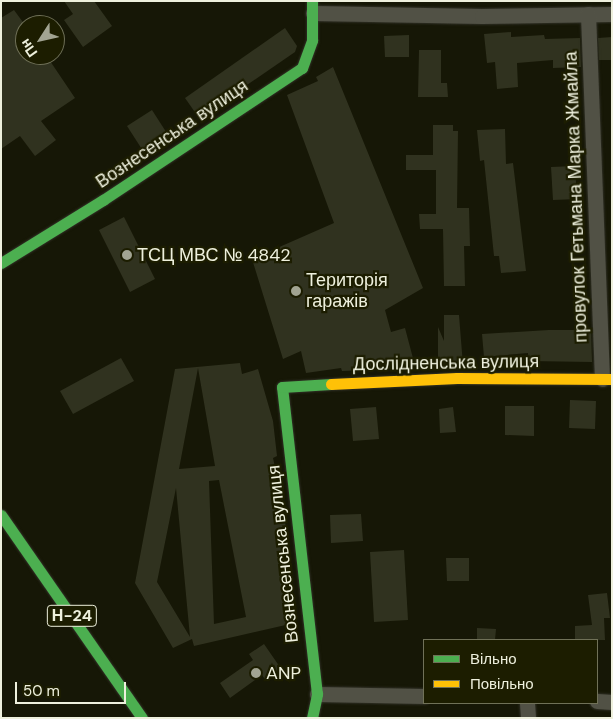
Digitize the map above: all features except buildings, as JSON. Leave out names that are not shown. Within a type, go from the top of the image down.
[{"type":"street","points":[[313,7],[612,14]]},
{"type":"street","name":"Вознесенська вулиця","points":[[1,263],[103,200],[302,68],[312,40],[313,7]]},
{"type":"street","name":"провулок Гетьмана Марка Жмайла","points":[[588,14],[607,379]]},
{"type":"street","name":"Дослідненська вулиця","points":[[282,386],[456,378],[607,379]]},
{"type":"street","name":"Вознесенська вулиця","points":[[282,386],[317,694],[312,718]]},
{"type":"street","name":"Н-24","points":[[1,515],[142,718]]},
{"type":"street","points":[[317,694],[423,696]]},
{"type":"street","points":[[598,701],[612,702]]},
{"type":"street","points":[[527,704],[528,718]]},
{"type":"traffic: fast","points":[[1,263],[103,200],[302,68],[312,40],[312,1]]},
{"type":"traffic: fast","points":[[312,718],[317,694],[282,387],[331,384]]},
{"type":"traffic: fast","points":[[1,515],[142,718]]},
{"type":"traffic: slow","points":[[331,384],[457,378],[612,379]]},
{"type":"place","name":"ТСЦ МВС № 4842","points":[[127,255]]},
{"type":"place","name":"Територія гаражів","points":[[296,291]]},
{"type":"place","name":"ANP","points":[[256,673]]}]
